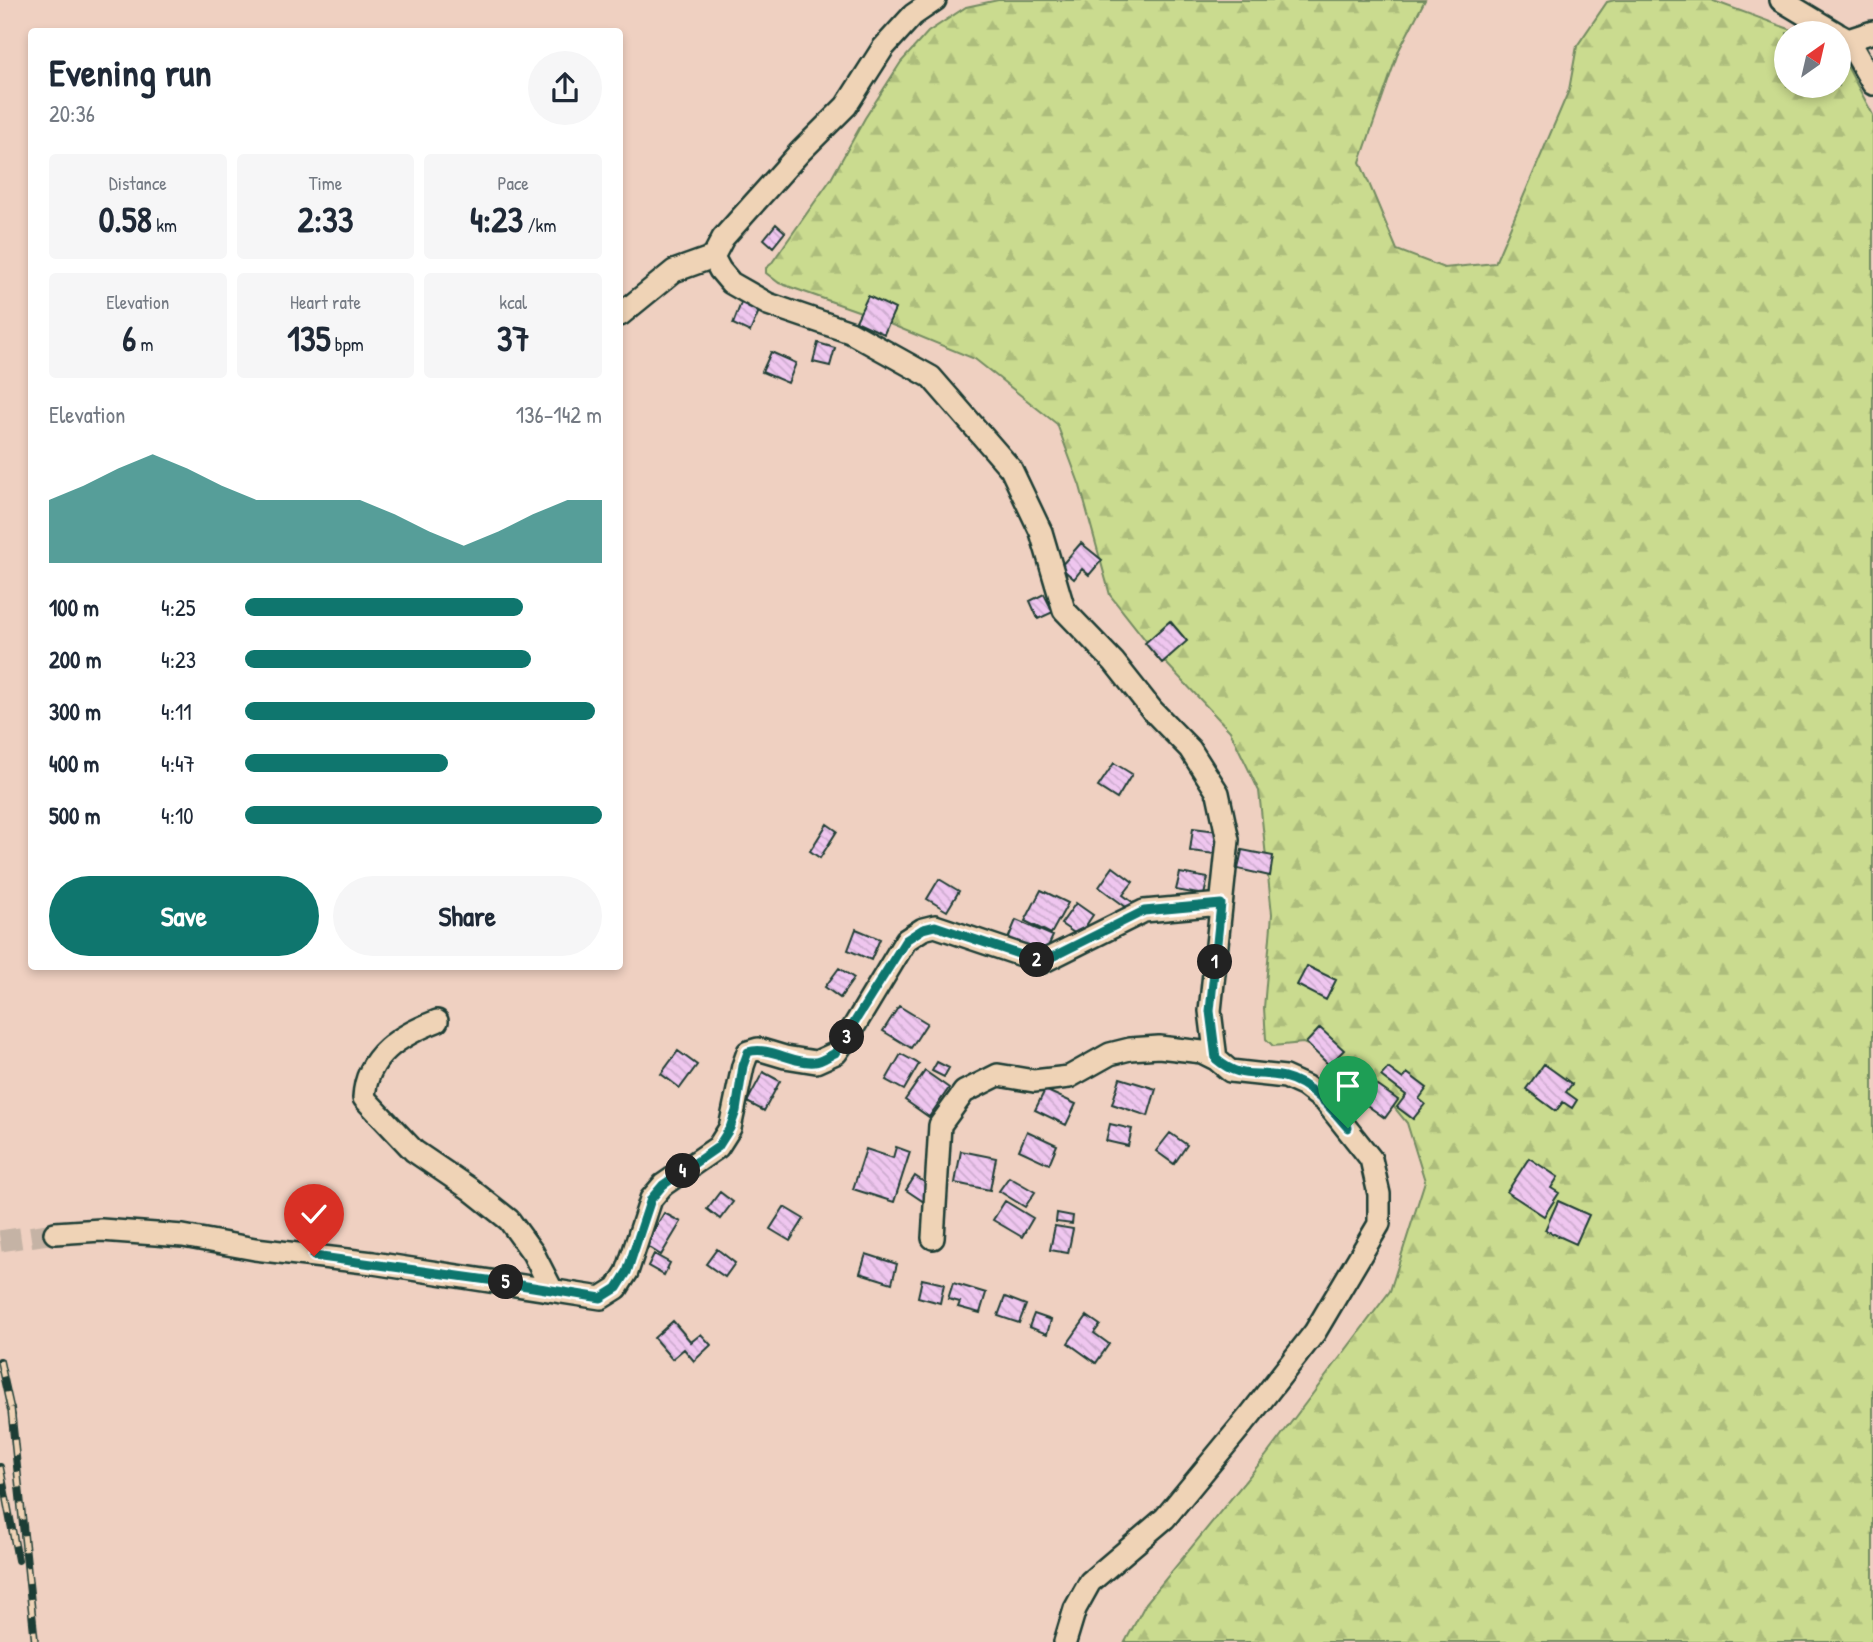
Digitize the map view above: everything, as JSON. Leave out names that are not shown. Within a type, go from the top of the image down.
[{"type":"street","points":[[623,309],[674,271],[713,257],[723,238],[800,152],[846,106],[883,48],[913,15],[935,0]]},
{"type":"street","points":[[1781,0],[1816,21]]},
{"type":"street","points":[[1852,35],[1873,32]]},
{"type":"street","points":[[1852,52],[1873,84]]},
{"type":"street","points":[[713,257],[731,283],[768,304],[850,332],[931,377],[1011,469],[1041,532],[1064,610],[1114,662],[1152,710],[1190,748],[1218,793],[1228,840],[1210,1011],[1216,1059]]},
{"type":"street","points":[[55,1233],[101,1230],[183,1236],[255,1249],[386,1265],[601,1298],[617,1288],[627,1272],[651,1199],[663,1185],[718,1147],[730,1128],[748,1052],[758,1049],[785,1058],[816,1062],[835,1053],[906,940],[923,929],[935,926],[1042,962],[1144,911],[1221,904]]},
{"type":"street","points":[[437,1021],[408,1032],[388,1046],[365,1085],[365,1098],[414,1151],[470,1189],[509,1220],[533,1253],[552,1290]]},
{"type":"street","points":[[933,1238],[940,1125],[964,1092],[998,1075],[1034,1081],[1069,1076],[1110,1054],[1130,1049],[1159,1047],[1202,1052],[1230,1071],[1285,1077],[1305,1086],[1325,1101],[1371,1159],[1379,1194],[1379,1224],[1315,1332],[1166,1518],[1090,1582],[1076,1609],[1065,1642]]},
{"type":"green space","points":[[998,0],[1425,0],[1399,50],[1360,162],[1397,250],[1444,268],[1495,263],[1569,90],[1577,46],[1607,2],[1711,0],[1774,23],[1774,98],[1852,98],[1852,75],[1873,115],[1873,1642],[1125,1642],[1146,1603],[1265,1457],[1390,1291],[1425,1181],[1407,1123],[1363,1069],[1303,1043],[1273,1046],[1266,1039],[1264,1008],[1272,914],[1259,791],[1230,731],[1151,647],[1110,595],[1080,486],[1057,424],[975,359],[858,311],[779,283],[766,273],[766,268],[831,179],[865,118],[901,62],[928,32],[966,7]]},
{"type":"building","points":[[776,224],[785,232],[773,247],[764,239]]},
{"type":"building","points":[[868,296],[895,309],[884,334],[856,321]]},
{"type":"building","points":[[741,303],[759,311],[750,332],[733,324]]},
{"type":"building","points":[[818,343],[835,348],[830,366],[813,362]]},
{"type":"building","points":[[771,352],[796,363],[788,383],[762,372]]},
{"type":"building","points":[[1081,543],[1102,560],[1089,575],[1082,569],[1074,579],[1060,567]]},
{"type":"building","points":[[1044,594],[1053,612],[1038,619],[1030,601]]},
{"type":"building","points":[[1170,621],[1187,641],[1162,663],[1145,643]]},
{"type":"building","points":[[1114,763],[1132,774],[1117,799],[1098,787]]},
{"type":"building","points":[[827,824],[837,831],[820,858],[810,851]]},
{"type":"building","points":[[1193,828],[1218,831],[1215,854],[1190,851]]},
{"type":"building","points":[[1242,850],[1273,856],[1270,876],[1238,869]]},
{"type":"building","points":[[1113,867],[1133,882],[1123,895],[1135,904],[1130,910],[1099,887]]},
{"type":"building","points":[[1180,873],[1208,878],[1204,895],[1176,890]]},
{"type":"building","points":[[939,879],[959,891],[947,911],[927,899]]},
{"type":"building","points":[[1041,890],[1068,903],[1051,934],[1025,921]]},
{"type":"building","points":[[1076,903],[1093,915],[1079,936],[1061,924]]},
{"type":"building","points":[[1016,920],[1053,936],[1044,955],[1008,939]]},
{"type":"building","points":[[856,929],[880,939],[871,960],[848,950]]},
{"type":"building","points":[[1307,966],[1336,980],[1326,1000],[1297,985]]},
{"type":"building","points":[[839,968],[854,978],[840,998],[825,987]]},
{"type":"building","points":[[899,1006],[927,1023],[911,1048],[883,1031]]},
{"type":"building","points":[[1320,1028],[1344,1050],[1329,1065],[1306,1043]]},
{"type":"building","points":[[678,1051],[697,1065],[680,1088],[661,1074]]},
{"type":"building","points":[[901,1054],[919,1064],[904,1090],[886,1080]]},
{"type":"building","points":[[937,1062],[949,1068],[944,1077],[932,1071]]},
{"type":"building","points":[[1544,1064],[1572,1084],[1566,1092],[1577,1100],[1572,1108],[1563,1102],[1556,1111],[1526,1089]]},
{"type":"building","points":[[1388,1068],[1403,1079],[1407,1073],[1427,1088],[1419,1099],[1425,1104],[1413,1119],[1397,1107],[1406,1095],[1381,1076]]},
{"type":"building","points":[[925,1071],[949,1088],[929,1117],[905,1100]]},
{"type":"building","points":[[763,1072],[780,1081],[764,1111],[747,1102]]},
{"type":"building","points":[[1120,1078],[1156,1089],[1148,1116],[1112,1104]]},
{"type":"building","points":[[1374,1083],[1398,1100],[1385,1118],[1361,1101]]},
{"type":"building","points":[[1045,1090],[1076,1104],[1066,1125],[1035,1110]]},
{"type":"building","points":[[1110,1124],[1132,1129],[1128,1146],[1106,1141]]},
{"type":"building","points":[[1027,1131],[1057,1145],[1049,1164],[1019,1150]]},
{"type":"building","points":[[1170,1133],[1187,1145],[1174,1164],[1156,1151]]},
{"type":"building","points":[[896,1147],[910,1152],[894,1202],[853,1189],[866,1149],[893,1158]]},
{"type":"building","points":[[961,1151],[996,1158],[990,1190],[955,1183]]},
{"type":"building","points":[[1529,1158],[1558,1177],[1551,1188],[1559,1193],[1544,1216],[1507,1192]]},
{"type":"building","points":[[915,1176],[933,1188],[924,1202],[906,1190]]},
{"type":"building","points":[[1009,1177],[1035,1192],[1025,1207],[999,1191]]},
{"type":"building","points":[[720,1192],[733,1202],[720,1219],[707,1209]]},
{"type":"building","points":[[1005,1201],[1033,1218],[1022,1237],[993,1220]]},
{"type":"building","points":[[1558,1201],[1589,1215],[1576,1244],[1545,1230]]},
{"type":"building","points":[[784,1207],[804,1219],[790,1241],[770,1229]]},
{"type":"building","points":[[664,1213],[681,1222],[661,1255],[645,1245]]},
{"type":"building","points":[[1057,1213],[1073,1216],[1072,1224],[1056,1222]]},
{"type":"building","points":[[1055,1226],[1073,1229],[1068,1253],[1050,1250]]},
{"type":"building","points":[[717,1249],[735,1263],[725,1277],[706,1264]]},
{"type":"building","points":[[654,1254],[670,1263],[664,1275],[648,1266]]},
{"type":"building","points":[[866,1254],[897,1264],[892,1283],[860,1273]]},
{"type":"building","points":[[922,1279],[944,1284],[940,1303],[918,1297]]},
{"type":"building","points":[[953,1283],[986,1293],[980,1313],[958,1307],[960,1302],[948,1299]]},
{"type":"building","points":[[1005,1297],[1026,1305],[1019,1323],[998,1316]]},
{"type":"building","points":[[1034,1314],[1051,1320],[1047,1334],[1029,1327]]},
{"type":"building","points":[[1087,1316],[1100,1325],[1094,1333],[1109,1344],[1096,1363],[1068,1343]]},
{"type":"building","points":[[673,1321],[691,1342],[701,1334],[711,1345],[694,1361],[684,1349],[672,1359],[654,1338]]},
{"type":"tunnel","points":[[0,1241],[55,1233]]},
{"type":"railway","points":[[0,1361],[12,1415]]},
{"type":"railway","points":[[11,1408],[35,1642]]},
{"type":"railway","points":[[0,1467],[18,1560]]},
{"type":"route","points":[[314,1256],[601,1298],[617,1288],[627,1272],[651,1199],[663,1185],[718,1147],[730,1128],[748,1052],[758,1049],[785,1058],[816,1062],[835,1053],[906,940],[923,929],[935,926],[1042,962],[1144,911],[1221,904],[1210,1011],[1216,1059],[1230,1071],[1285,1077],[1305,1086],[1325,1101],[1348,1128]]}]
